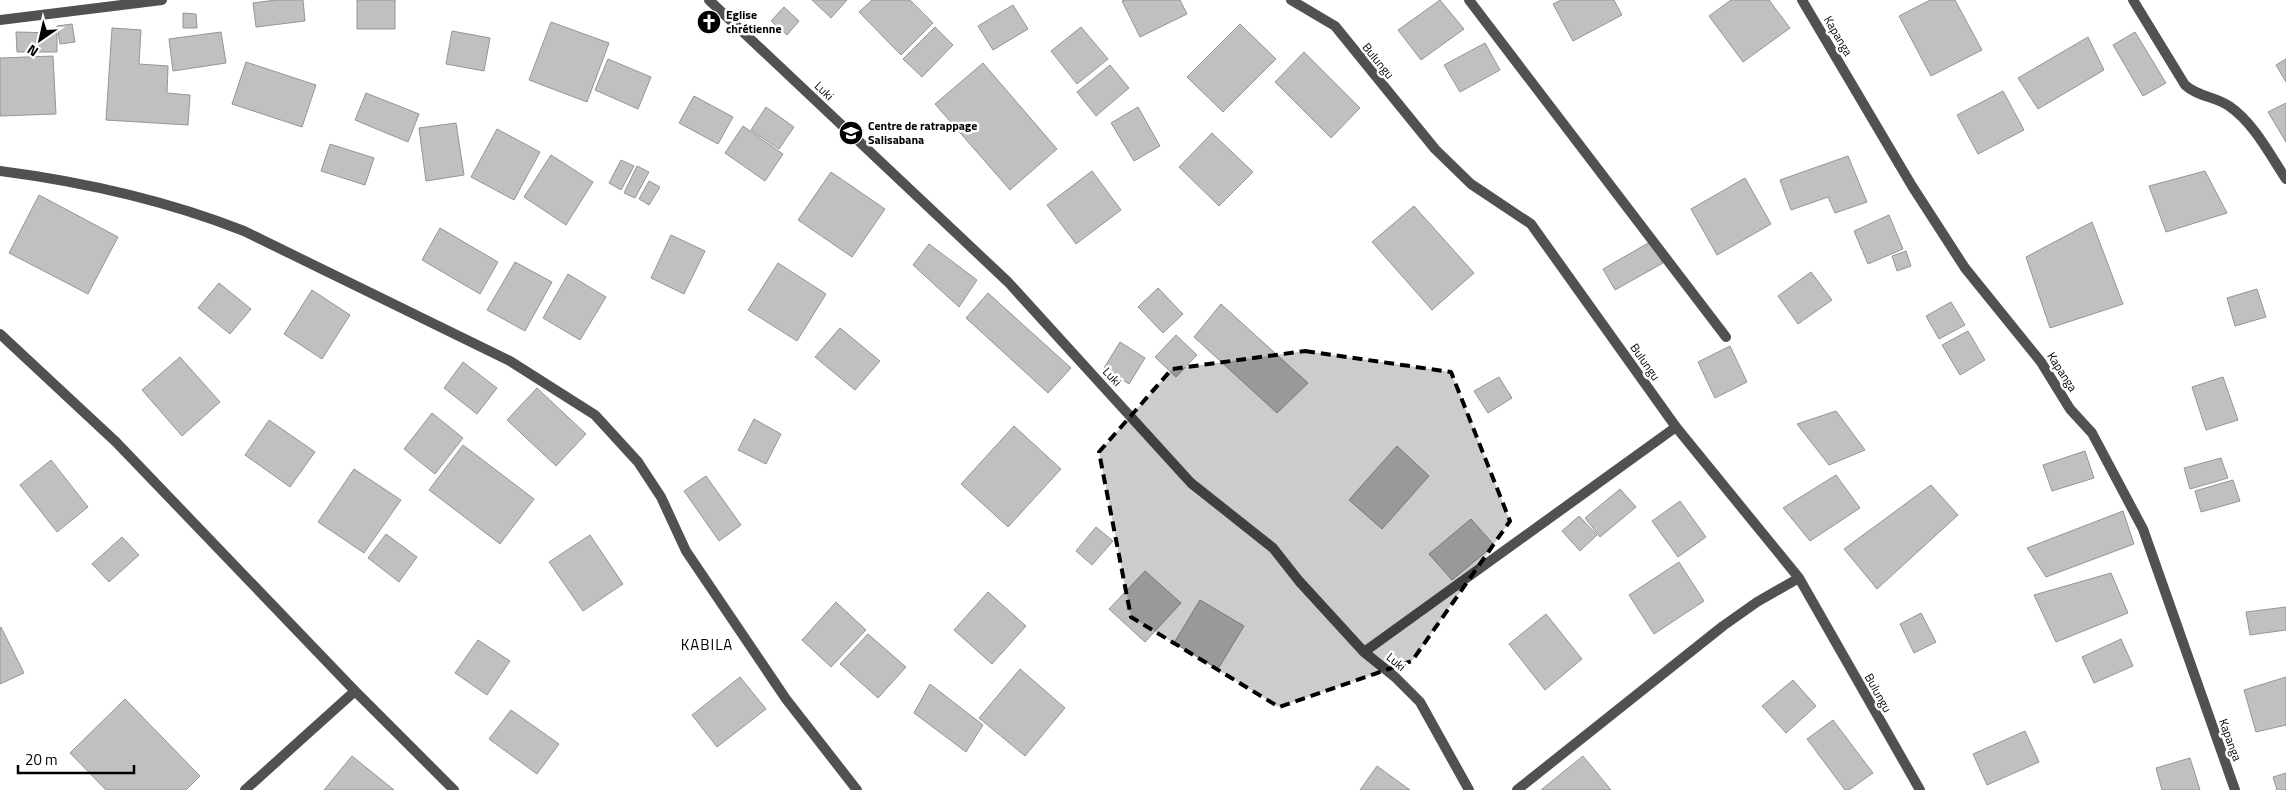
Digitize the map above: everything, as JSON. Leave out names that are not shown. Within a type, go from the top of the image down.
[{"type":"street","points":[[0,20],[162,0]]},
{"type":"street","name":"Luki","points":[[710,0],[1008,282],[1191,483],[1273,548],[1299,581],[1364,652],[1395,677],[1420,702],[1469,790]]},
{"type":"street","name":"Bulungu","points":[[1291,0],[1335,26],[1435,149],[1471,184],[1531,224],[1676,427],[1799,578],[1920,790]]},
{"type":"street","points":[[1469,0],[1726,337]]},
{"type":"street","name":"Kapanga","points":[[1802,0],[1912,186],[1964,268],[2041,362],[2070,408],[2092,433],[2143,529],[2235,790]]},
{"type":"street","points":[[2133,0],[2185,85],[2192,92],[2220,101],[2236,112],[2251,128],[2286,179]]},
{"type":"street","points":[[0,171],[114,189],[216,220],[244,231],[510,361],[595,415],[638,462],[661,497],[686,551],[786,699],[857,790]]},
{"type":"street","points":[[0,334],[116,442],[355,691],[454,790]]},
{"type":"street","points":[[1364,652],[1676,427]]},
{"type":"street","points":[[1517,790],[1724,626],[1757,602],[1799,578]]},
{"type":"street","points":[[245,790],[355,691]]},
{"type":"highlighted area","points":[[1305,351],[1451,372],[1510,521],[1412,661],[1279,707],[1131,617],[1099,452],[1172,369]]},
{"type":"building","points":[[276,0],[303,0],[305,21],[256,27],[253,3]]},
{"type":"building","points":[[357,0],[395,0],[395,29],[357,29]]},
{"type":"building","points":[[812,0],[847,0],[831,18]]},
{"type":"building","points":[[872,0],[910,0],[933,23],[901,55],[859,12]]},
{"type":"building","points":[[1180,0],[1187,14],[1140,37],[1122,1]]},
{"type":"building","points":[[1440,0],[1464,29],[1421,60],[1398,30]]},
{"type":"building","points":[[1561,0],[1614,0],[1622,15],[1573,41],[1553,4]]},
{"type":"building","points":[[1731,0],[1769,0],[1790,28],[1743,62],[1709,16]]},
{"type":"building","points":[[1930,0],[1955,0],[1982,50],[1931,76],[1899,16]]},
{"type":"building","points":[[1013,5],[1028,29],[993,50],[978,26]]},
{"type":"building","points":[[784,7],[799,21],[787,35],[771,21]]},
{"type":"building","points":[[183,13],[196,14],[197,28],[183,28]]},
{"type":"building","points":[[551,22],[609,43],[587,102],[529,80]]},
{"type":"building","points":[[72,24],[75,42],[60,44],[57,26]]},
{"type":"building","points":[[1240,24],[1276,59],[1223,112],[1187,77]]},
{"type":"building","points":[[935,27],[953,45],[922,77],[903,59]]},
{"type":"building","points":[[1081,27],[1108,59],[1077,84],[1051,51]]},
{"type":"building","points":[[112,28],[141,30],[139,64],[168,66],[167,93],[190,95],[188,125],[106,120]]},
{"type":"building","points":[[452,31],[490,38],[484,71],[446,64]]},
{"type":"building","points":[[16,32],[57,33],[57,52],[17,52]]},
{"type":"building","points":[[221,32],[226,63],[173,71],[169,39]]},
{"type":"building","points":[[2135,32],[2166,83],[2143,96],[2113,45]]},
{"type":"building","points":[[2088,37],[2104,70],[2038,109],[2018,78]]},
{"type":"building","points":[[1485,43],[1500,70],[1460,92],[1444,65]]},
{"type":"building","points":[[1304,52],[1360,108],[1331,138],[1275,82]]},
{"type":"building","points":[[53,56],[56,114],[0,116],[0,58]]},
{"type":"building","points":[[608,59],[651,77],[638,109],[595,90]]},
{"type":"building","points":[[2286,59],[2286,82],[2276,65]]},
{"type":"building","points":[[246,62],[316,85],[302,127],[232,104]]},
{"type":"building","points":[[983,63],[1057,149],[1010,190],[935,104]]},
{"type":"building","points":[[1110,65],[1129,88],[1096,116],[1077,92]]},
{"type":"building","points":[[2003,91],[2024,130],[1978,154],[1957,115]]},
{"type":"building","points":[[366,93],[419,114],[408,142],[355,120]]},
{"type":"building","points":[[694,96],[733,117],[718,144],[679,123]]},
{"type":"building","points":[[2286,103],[2286,142],[2268,112]]},
{"type":"building","points":[[766,107],[794,127],[779,149],[751,130]]},
{"type":"building","points":[[1138,107],[1160,146],[1134,161],[1111,123]]},
{"type":"building","points":[[456,123],[464,175],[426,181],[419,128]]},
{"type":"building","points":[[743,126],[783,154],[765,181],[725,153]]},
{"type":"building","points":[[497,129],[540,152],[514,200],[471,177]]},
{"type":"building","points":[[1212,133],[1253,172],[1219,206],[1179,167]]},
{"type":"building","points":[[330,144],[374,158],[365,185],[321,171]]},
{"type":"building","points":[[551,155],[593,182],[566,225],[524,197]]},
{"type":"building","points":[[1848,156],[1867,202],[1835,213],[1828,197],[1791,210],[1780,180]]},
{"type":"building","points":[[621,160],[634,166],[621,190],[609,183]]},
{"type":"building","points":[[637,166],[649,172],[635,198],[624,193]]},
{"type":"building","points":[[1092,171],[1121,210],[1076,244],[1047,205]]},
{"type":"building","points":[[2205,171],[2227,213],[2166,232],[2149,186]]},
{"type":"building","points":[[831,172],[885,209],[852,257],[798,220]]},
{"type":"building","points":[[1745,178],[1771,224],[1717,255],[1691,209]]},
{"type":"building","points":[[649,181],[660,187],[649,205],[639,199]]},
{"type":"building","points":[[39,195],[118,237],[88,294],[9,253]]},
{"type":"building","points":[[1414,206],[1474,273],[1432,310],[1372,242]]},
{"type":"building","points":[[1889,215],[1903,249],[1868,264],[1854,231]]},
{"type":"building","points":[[2092,222],[2123,304],[2050,328],[2026,257]]},
{"type":"building","points":[[440,228],[498,262],[480,294],[422,260]]},
{"type":"building","points":[[671,235],[705,251],[684,294],[651,278]]},
{"type":"building","points":[[1650,242],[1663,263],[1615,290],[1603,269]]},
{"type":"building","points":[[929,244],[977,280],[959,307],[913,265]]},
{"type":"building","points":[[1906,251],[1911,266],[1897,271],[1892,256]]},
{"type":"building","points":[[515,262],[552,282],[525,331],[487,310]]},
{"type":"building","points":[[778,263],[826,294],[797,341],[748,310]]},
{"type":"building","points":[[1811,272],[1832,300],[1798,324],[1778,296]]},
{"type":"building","points":[[568,274],[606,297],[580,340],[543,318]]},
{"type":"building","points":[[219,283],[251,309],[230,334],[198,308]]},
{"type":"building","points":[[1158,288],[1183,314],[1163,333],[1138,307]]},
{"type":"building","points":[[2257,289],[2266,317],[2235,326],[2227,298]]},
{"type":"building","points":[[312,290],[350,315],[322,359],[284,334]]},
{"type":"building","points":[[988,293],[1071,368],[1048,393],[966,318]]},
{"type":"building","points":[[1951,302],[1965,325],[1939,339],[1926,316]]},
{"type":"building","points":[[1221,304],[1308,383],[1277,413],[1194,337]]},
{"type":"building","points":[[840,328],[880,361],[855,390],[815,357]]},
{"type":"building","points":[[1968,331],[1985,360],[1960,375],[1942,345]]},
{"type":"building","points":[[1176,335],[1197,355],[1176,377],[1155,357]]},
{"type":"building","points":[[1120,342],[1145,358],[1129,384],[1104,368]]},
{"type":"building","points":[[1730,346],[1747,382],[1715,398],[1698,362]]},
{"type":"building","points":[[180,357],[220,402],[182,436],[142,390]]},
{"type":"building","points":[[463,362],[497,388],[477,414],[444,388]]},
{"type":"building","points":[[1499,377],[1512,398],[1488,413],[1474,391]]},
{"type":"building","points":[[2223,377],[2238,420],[2206,430],[2192,387]]},
{"type":"building","points":[[537,388],[586,434],[556,466],[507,420]]},
{"type":"building","points":[[1836,411],[1865,450],[1829,465],[1797,424]]},
{"type":"building","points":[[432,413],[463,438],[435,474],[404,449]]},
{"type":"building","points":[[754,419],[781,434],[766,464],[738,450]]},
{"type":"building","points":[[269,420],[315,452],[290,487],[245,455]]},
{"type":"building","points":[[1014,426],[1061,469],[1008,527],[961,484]]},
{"type":"building","points":[[463,445],[534,499],[500,544],[429,490]]},
{"type":"building","points":[[1397,446],[1429,476],[1382,529],[1349,500]]},
{"type":"building","points":[[2085,451],[2094,478],[2052,491],[2043,465]]},
{"type":"building","points":[[2221,458],[2228,478],[2190,489],[2184,468]]},
{"type":"building","points":[[51,460],[88,507],[57,532],[20,485]]},
{"type":"building","points":[[354,469],[401,500],[364,553],[318,522]]},
{"type":"building","points":[[1836,475],[1860,508],[1810,541],[1783,508]]},
{"type":"building","points":[[706,476],[741,525],[719,541],[684,491]]},
{"type":"building","points":[[2233,480],[2240,501],[2201,512],[2195,491]]},
{"type":"building","points":[[1931,485],[1958,515],[1877,589],[1844,549]]},
{"type":"building","points":[[1620,489],[1636,507],[1600,537],[1585,518]]},
{"type":"building","points":[[1680,501],[1706,537],[1678,557],[1652,521]]},
{"type":"building","points":[[2123,511],[2134,544],[2046,577],[2027,548]]},
{"type":"building","points":[[1579,516],[1597,535],[1580,551],[1562,531]]},
{"type":"building","points":[[1471,519],[1494,545],[1452,580],[1429,554]]},
{"type":"building","points":[[1096,527],[1113,541],[1092,565],[1076,551]]},
{"type":"building","points":[[386,534],[417,557],[399,582],[368,558]]},
{"type":"building","points":[[590,535],[623,584],[583,611],[549,562]]},
{"type":"building","points":[[122,537],[139,555],[109,582],[92,564]]},
{"type":"building","points":[[1679,562],[1704,601],[1654,634],[1629,595]]},
{"type":"building","points":[[1145,571],[1181,603],[1145,642],[1109,609]]},
{"type":"building","points":[[2111,573],[2128,613],[2056,642],[2034,595]]},
{"type":"building","points":[[988,592],[1026,626],[992,664],[954,630]]},
{"type":"building","points":[[1200,600],[1244,626],[1218,669],[1174,643]]},
{"type":"building","points":[[836,602],[866,630],[831,667],[802,640]]},
{"type":"building","points":[[2286,607],[2286,630],[2250,635],[2246,612]]},
{"type":"building","points":[[1921,613],[1936,642],[1914,653],[1900,624]]},
{"type":"building","points":[[1546,614],[1582,659],[1545,690],[1509,644]]},
{"type":"building","points":[[0,628],[24,673],[0,684]]},
{"type":"building","points":[[868,634],[906,667],[878,698],[840,664]]},
{"type":"building","points":[[2121,639],[2133,666],[2094,683],[2082,657]]},
{"type":"building","points":[[478,640],[510,661],[487,695],[455,673]]},
{"type":"building","points":[[1020,669],[1065,708],[1025,756],[979,718]]},
{"type":"building","points":[[740,677],[766,709],[717,747],[692,715]]},
{"type":"building","points":[[2286,677],[2286,725],[2256,732],[2244,690]]},
{"type":"building","points":[[1793,680],[1816,706],[1786,733],[1762,706]]},
{"type":"building","points":[[930,684],[983,725],[966,752],[914,713]]},
{"type":"building","points":[[125,699],[200,776],[186,790],[106,790],[70,753]]},
{"type":"building","points":[[511,710],[559,744],[537,774],[489,739]]},
{"type":"building","points":[[1833,720],[1873,773],[1849,790],[1845,790],[1807,739]]},
{"type":"building","points":[[2025,731],[2039,762],[1987,785],[1973,754]]},
{"type":"building","points":[[352,756],[394,790],[324,790]]},
{"type":"building","points":[[1583,756],[1611,790],[1541,790]]},
{"type":"building","points":[[2190,758],[2200,790],[2162,790],[2156,768]]},
{"type":"building","points":[[1377,766],[1410,790],[1360,790]]},
{"type":"building","points":[[2286,773],[2286,790],[2277,790],[2273,777]]},
{"type":"place","name":"Eglise chrétienne","points":[[709,22]]},
{"type":"place","name":"Centre de ratrappage Salisabana","points":[[851,133]]},
{"type":"district","name":"KABILA","points":[[707,645]]}]
